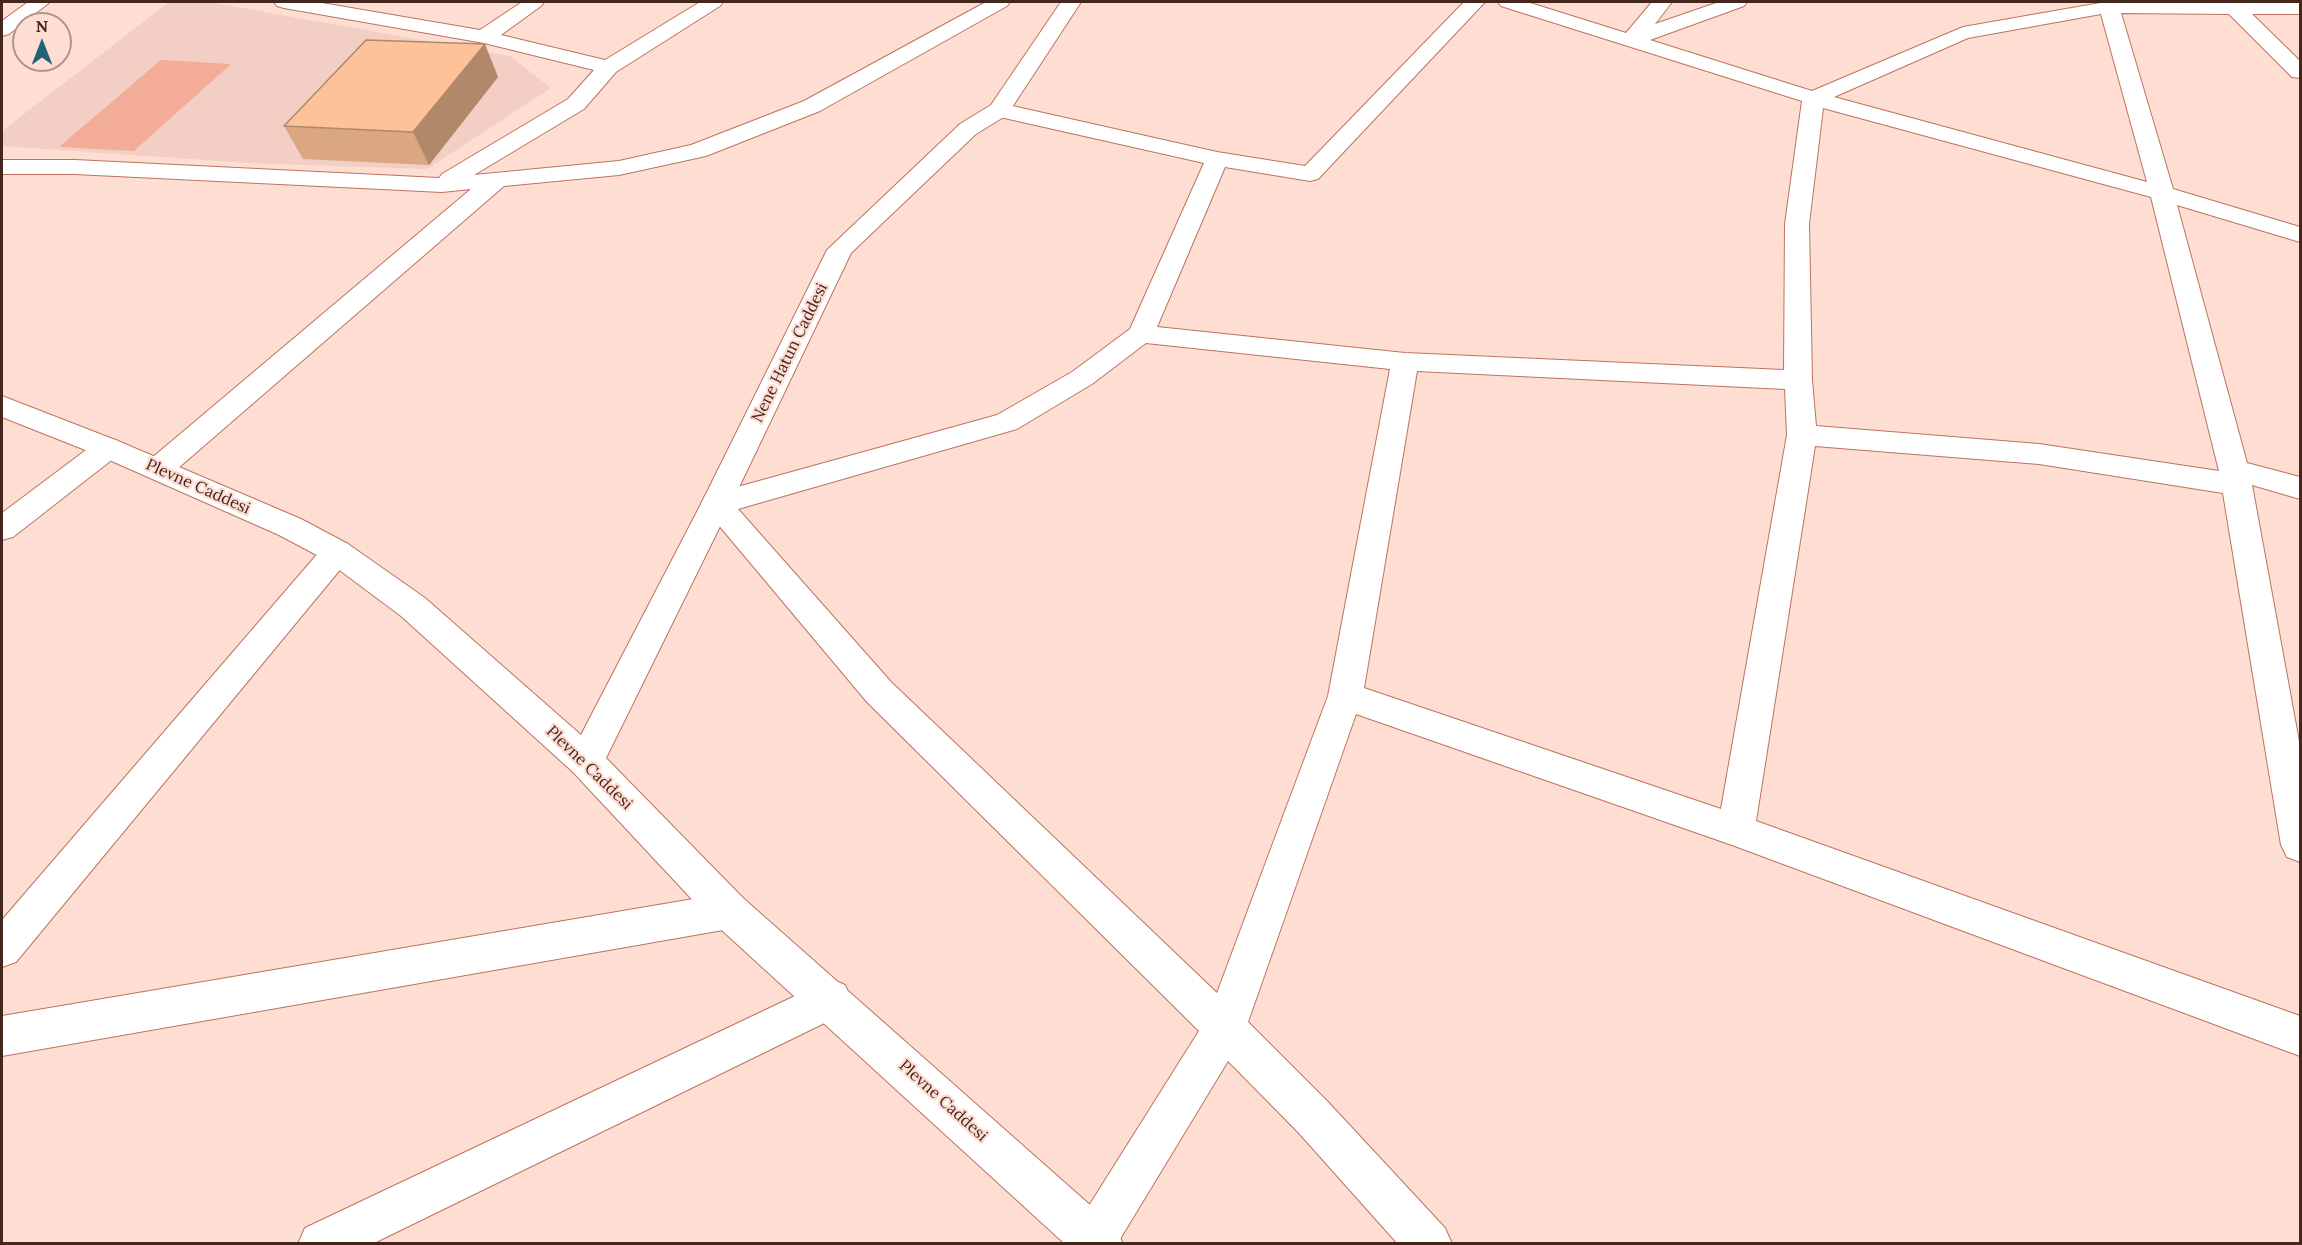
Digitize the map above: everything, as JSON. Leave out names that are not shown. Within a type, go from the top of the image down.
[{"type":"street","points":[[2,30],[40,2]]},
{"type":"street","points":[[284,2],[352,7],[608,67]]},
{"type":"street","points":[[484,37],[534,2]]},
{"type":"street","points":[[442,184],[576,104],[608,67],[713,2]]},
{"type":"street","points":[[2,167],[75,167],[442,184],[619,168],[698,151],[812,106],[1000,2]]},
{"type":"street","points":[[999,110],[1217,159],[1310,174],[1475,2]]},
{"type":"street","points":[[1508,2],[1632,39],[1813,98],[2162,193],[2301,235]]},
{"type":"street","points":[[1632,39],[1662,2]]},
{"type":"street","points":[[1632,39],[1737,2]]},
{"type":"street","name":"Nene Hatun Caddesi","points":[[586,762],[840,250],[968,129],[999,110],[1065,3]]},
{"type":"street","points":[[1813,98],[1963,33],[2109,7],[2301,8]]},
{"type":"street","points":[[2109,7],[2162,193],[2234,477],[2301,845]]},
{"type":"street","points":[[2235,8],[2301,72]]},
{"type":"street","points":[[1736,830],[1802,435],[1798,380],[1797,224],[1813,98]]},
{"type":"street","points":[[1217,159],[1141,334],[1082,378],[1007,422],[716,504],[879,692],[1225,1028],[1313,1117],[1429,1244]]},
{"type":"street","points":[[158,469],[498,179]]},
{"type":"street","points":[[1141,334],[1405,362],[1798,380]]},
{"type":"street","points":[[1095,1242],[1225,1028],[1345,696],[1405,362]]},
{"type":"street","name":"Plevne Caddesi","points":[[2,406],[158,469],[290,527],[337,552],[413,607],[586,762],[729,910],[831,999],[1095,1242]]},
{"type":"street","points":[[1802,435],[2040,454],[2234,477],[2301,488]]},
{"type":"street","points":[[2,529],[108,448]]},
{"type":"street","points":[[2,949],[337,552]]},
{"type":"street","points":[[1345,696],[1736,830],[2301,1036]]},
{"type":"street","points":[[2,1036],[729,910]]},
{"type":"street","points":[[321,1244],[831,999]]},
{"type":"shaded area","points":[[169,2],[209,2],[510,56],[551,88],[427,169],[248,163],[2,146],[2,131]]},
{"type":"shaded area","points":[[161,60],[231,64],[134,151],[59,147]]},
{"type":"building","points":[[366,40],[485,44],[413,132],[284,126]]}]
